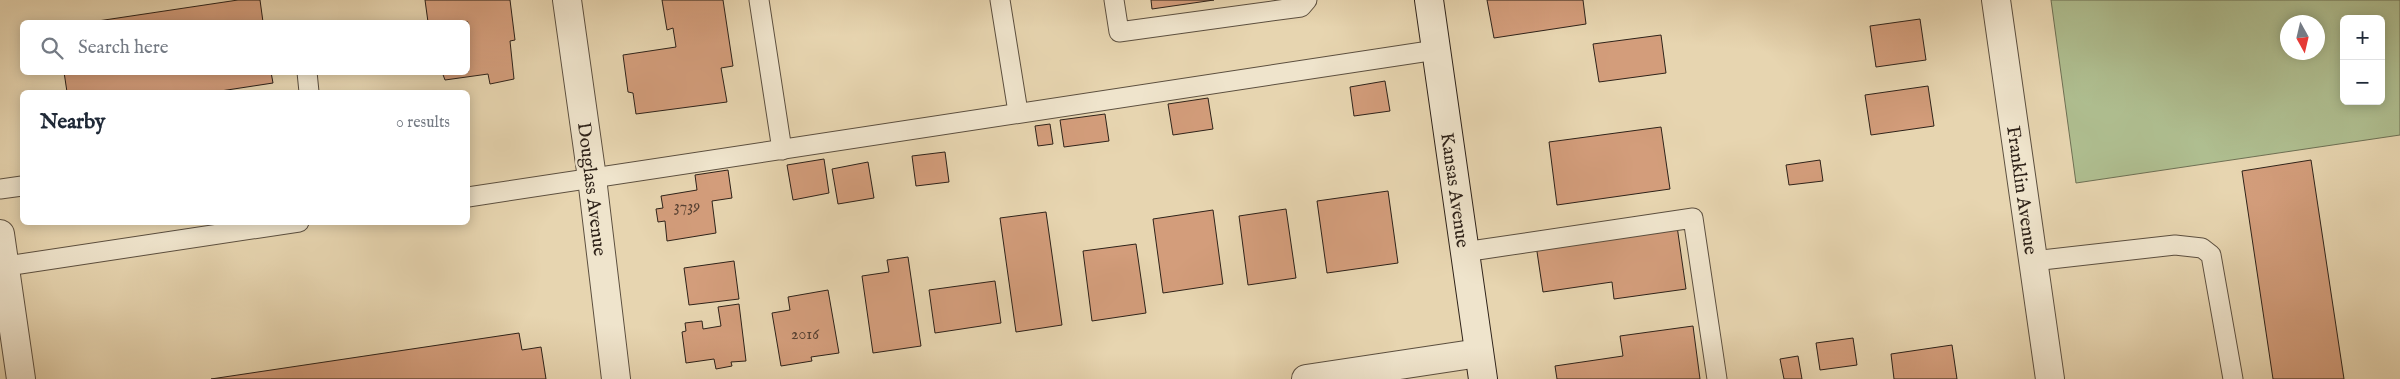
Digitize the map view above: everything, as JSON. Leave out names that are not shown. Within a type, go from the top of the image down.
[{"type":"street","name":"Douglass Avenue","points":[[567,0],[592,178],[616,379]]},
{"type":"street","name":"Kansas Avenue","points":[[1429,0],[1481,366]]},
{"type":"street","name":"Franklin Avenue","points":[[1996,0],[2050,379]]},
{"type":"street","points":[[0,234],[2,267],[21,379]]},
{"type":"street","points":[[1306,379],[1481,366]]},
{"type":"lane","points":[[759,0],[782,150]]},
{"type":"lane","points":[[1000,0],[1018,112]]},
{"type":"lane","points":[[1114,0],[1120,32],[1301,7],[1307,0]]},
{"type":"lane","points":[[470,197],[1436,50]]},
{"type":"lane","points":[[306,75],[309,90]]},
{"type":"lane","points":[[0,189],[20,186]]},
{"type":"lane","points":[[1464,252],[1693,218],[1717,379]]},
{"type":"lane","points":[[2,267],[279,225]]},
{"type":"lane","points":[[2033,261],[2175,245],[2202,248],[2211,255],[2233,379]]},
{"type":"green space","points":[[2051,0],[2400,0],[2400,135],[2076,183]]},
{"type":"building","points":[[238,0],[260,0],[263,20],[104,20]]},
{"type":"building","points":[[425,0],[510,0],[515,40],[510,41],[514,79],[490,84],[488,74],[445,80],[443,75],[470,75],[470,20],[428,20]]},
{"type":"building","points":[[662,0],[723,0],[733,66],[721,68],[727,102],[636,114],[633,93],[628,92],[623,55],[676,47],[673,28],[667,30]]},
{"type":"building","points":[[1151,0],[1214,0],[1152,9]]},
{"type":"building","points":[[1487,0],[1583,0],[1586,24],[1494,38]]},
{"type":"building","points":[[1920,19],[1926,60],[1876,67],[1870,26]]},
{"type":"building","points":[[1661,35],[1666,73],[1599,82],[1593,44]]},
{"type":"building","points":[[64,75],[272,75],[273,83],[227,90],[67,90]]},
{"type":"building","points":[[1385,81],[1390,111],[1354,116],[1350,87]]},
{"type":"building","points":[[1928,86],[1934,126],[1871,135],[1865,95]]},
{"type":"building","points":[[1208,98],[1213,129],[1173,135],[1168,104]]},
{"type":"building","points":[[1105,114],[1109,141],[1064,147],[1060,120]]},
{"type":"building","points":[[1050,124],[1053,144],[1038,146],[1035,126]]},
{"type":"building","points":[[1661,127],[1670,189],[1557,205],[1549,142]]},
{"type":"building","points":[[945,152],[949,182],[916,186],[912,156]]},
{"type":"building","points":[[824,159],[829,193],[793,200],[787,165]]},
{"type":"building","points":[[1820,160],[1823,181],[1789,185],[1786,165]]},
{"type":"building","points":[[2311,160],[2344,379],[2273,379],[2242,171]]},
{"type":"building","points":[[868,162],[874,198],[838,204],[832,169]]},
{"type":"building","points":[[728,170],[732,198],[712,201],[716,233],[667,241],[665,221],[658,222],[656,209],[663,208],[661,196],[697,190],[695,175]]},
{"type":"building","points":[[1388,191],[1398,263],[1327,273],[1317,201]]},
{"type":"building","points":[[1286,209],[1296,278],[1248,285],[1239,216]]},
{"type":"building","points":[[1213,210],[1223,284],[1163,293],[1153,219]]},
{"type":"building","points":[[1046,212],[1062,325],[1016,332],[1000,218]]},
{"type":"building","points":[[1677,226],[1686,289],[1614,299],[1612,282],[1543,292],[1536,245]]},
{"type":"building","points":[[1136,244],[1146,313],[1092,321],[1083,251]]},
{"type":"building","points":[[908,257],[921,346],[873,353],[862,276],[889,272],[887,260]]},
{"type":"building","points":[[734,261],[739,299],[689,305],[684,268]]},
{"type":"building","points":[[995,281],[1001,323],[935,333],[929,290]]},
{"type":"building","points":[[828,290],[839,353],[811,357],[812,361],[781,366],[772,313],[790,310],[788,297]]},
{"type":"building","points":[[739,304],[746,361],[731,362],[732,366],[716,369],[714,359],[686,363],[682,332],[686,331],[685,323],[702,321],[703,329],[721,326],[718,307]]},
{"type":"building","points":[[1693,326],[1700,379],[1557,379],[1555,366],[1623,356],[1620,336]]},
{"type":"building","points":[[519,333],[522,350],[541,347],[546,379],[211,379]]},
{"type":"building","points":[[1853,338],[1857,365],[1820,370],[1816,343]]},
{"type":"building","points":[[1952,345],[1957,379],[1894,379],[1891,354]]},
{"type":"building","points":[[1798,356],[1802,379],[1784,379],[1780,359]]}]
